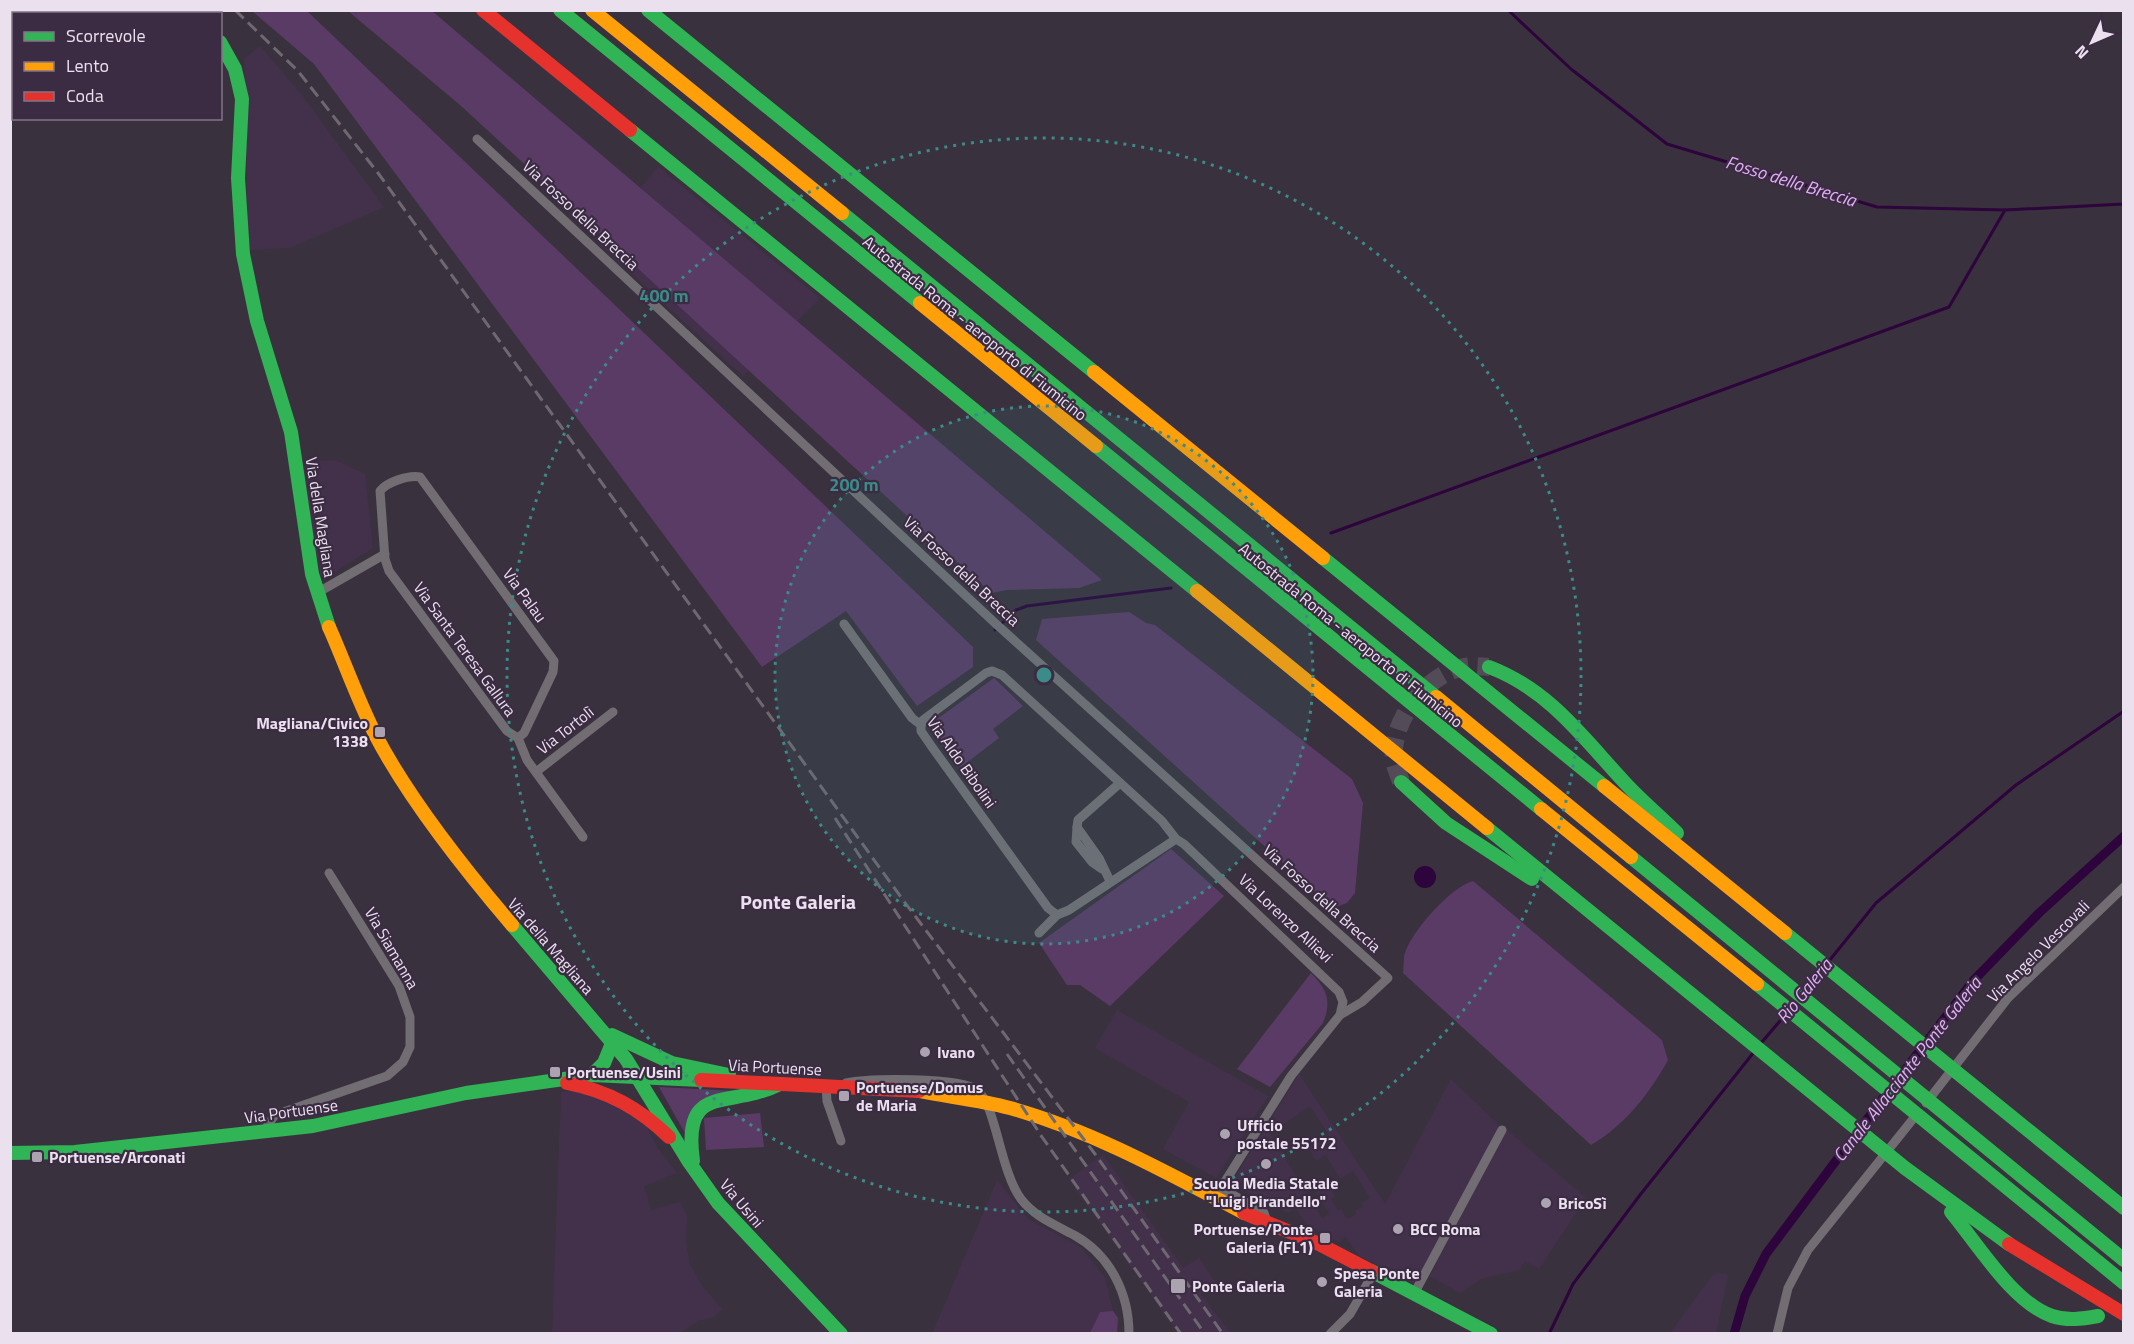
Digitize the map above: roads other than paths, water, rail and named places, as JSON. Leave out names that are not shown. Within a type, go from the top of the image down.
[{"type":"main road","points":[[483,10],[1905,1168],[1993,1234],[2124,1314]]},
{"type":"main road","name":"Autostrada Roma - aeroporto di Fiumicino","points":[[560,10],[2124,1283]]},
{"type":"main road","name":"Autostrada Roma - aeroporto di Fiumicino","points":[[592,10],[950,299],[1746,954],[2124,1260]]},
{"type":"main road","points":[[648,10],[2124,1208]]},
{"type":"main road","name":"Via della Magliana","points":[[222,46],[235,69],[242,99],[238,178],[243,254],[256,321],[288,419],[308,558],[317,593],[376,735],[394,767],[495,906],[613,1041]]},
{"type":"main road","points":[[1489,667],[1521,681],[1556,707],[1628,786],[1772,923]]},
{"type":"main road","points":[[1401,782],[1418,802],[1446,824],[1509,863],[1599,928],[1616,934]]},
{"type":"main road","points":[[601,1028],[649,1054],[672,1063],[725,1073],[741,1082]]},
{"type":"main road","points":[[592,1075],[607,1059],[613,1041]]},
{"type":"main road","name":"Via Usini","points":[[613,1041],[639,1077],[696,1172],[742,1231],[841,1334]]},
{"type":"main road","name":"Via Portuense","points":[[10,1153],[75,1152],[264,1132],[323,1124],[466,1093],[544,1080],[592,1075],[918,1091],[986,1103],[1074,1129],[1151,1164],[1248,1215],[1307,1238],[1415,1292],[1491,1334]]},
{"type":"main road","points":[[544,1080],[581,1085],[620,1098],[654,1123],[683,1152]]},
{"type":"main road","points":[[696,1172],[689,1134],[691,1121],[701,1107],[717,1100],[767,1094],[780,1084]]},
{"type":"main road","points":[[2067,1161],[2124,1194]]},
{"type":"main road","points":[[1933,1190],[2010,1287],[2026,1303],[2058,1317],[2079,1319],[2098,1316]]},
{"type":"street","name":"Via Fosso della Breccia","points":[[477,139],[994,622],[1388,978],[1367,999],[1340,1015]]},
{"type":"street","name":"Via Palau","points":[[380,491],[386,485],[407,477],[420,477],[554,661],[553,672],[524,733],[518,738]]},
{"type":"street","name":"Via Santa Teresa Gallura","points":[[380,491],[385,554],[392,576],[507,731],[518,738],[524,754],[583,837]]},
{"type":"street","points":[[317,593],[385,554]]},
{"type":"street","name":"Via Aldo Bibolini","points":[[844,624],[912,718],[921,725],[921,731],[932,747],[1048,908],[1057,915]]},
{"type":"street","name":"Via Lorenzo Allievi","points":[[921,725],[923,720],[992,671],[1002,675],[1327,977],[1342,997],[1343,1007],[1340,1015]]},
{"type":"street","name":"Via Tortolì","points":[[536,772],[613,712]]},
{"type":"street","points":[[1110,882],[1102,869],[1099,858],[1077,827],[1078,820],[1120,783]]},
{"type":"street","points":[[1039,933],[1057,915],[1176,839]]},
{"type":"street","name":"Via Siamanna","points":[[264,1132],[275,1115],[387,1076],[403,1062],[410,1047],[411,1026],[399,986],[329,873]]},
{"type":"street","name":"Via Angelo Vescovali","points":[[1777,1334],[1793,1278],[1814,1241],[2008,998],[2124,886]]},
{"type":"street","points":[[1267,1222],[1264,1213],[1221,1188],[1291,1076],[1340,1015]]},
{"type":"street","points":[[841,1141],[827,1101],[826,1086],[880,1079],[960,1083],[978,1091],[988,1104],[1005,1167],[1017,1192],[1038,1216],[1086,1243],[1104,1260],[1123,1292],[1129,1334]]},
{"type":"street","points":[[1415,1292],[1502,1130]]},
{"type":"street","points":[[1330,1334],[1346,1319],[1374,1272]]},
{"type":"waterway","name":"Fosso della Breccia","points":[[1508,10],[1571,69],[1667,144],[1877,207],[2005,210],[2124,204]]},
{"type":"waterway","points":[[1331,533],[1949,307],[2005,210]]},
{"type":"waterway","points":[[995,630],[1016,610],[1027,606],[1171,588]]},
{"type":"waterway","name":"Rio Galeria","points":[[1829,961],[1876,903],[2016,785],[2124,711]]},
{"type":"waterway","name":"Canale Allacciante Ponte Galeria","points":[[1898,1079],[1973,981],[2039,913],[2124,836]]},
{"type":"waterway","name":"Rio Galeria","points":[[1804,991],[1821,971]]},
{"type":"waterway","name":"Rio Galeria","points":[[1762,1042],[1785,1015]]},
{"type":"waterway","name":"Rio Galeria","points":[[1549,1334],[1573,1284],[1640,1195],[1754,1052]]},
{"type":"waterway","name":"Canale Allacciante Ponte Galeria","points":[[1734,1334],[1745,1296],[1766,1254],[1889,1090]]},
{"type":"tunnel","points":[[1401,782],[1394,760],[1394,745],[1398,730],[1414,701],[1437,679],[1451,671],[1468,666],[1489,667]]},
{"type":"railway","points":[[235,10],[298,71],[378,173],[903,900],[1095,1154],[1223,1334]]},
{"type":"railway","points":[[835,818],[1042,1137],[1181,1334]]},
{"type":"railway","points":[[1007,1054],[1205,1334]]},
{"type":"place","name":"Magliana/Civico 1338","points":[[380,732]]},
{"type":"place","name":"Ivano","points":[[925,1052]]},
{"type":"place","name":"Portuense/Usini","points":[[555,1072]]},
{"type":"place","name":"Portuense/Domus de Maria","points":[[844,1096]]},
{"type":"place","name":"Ufficio postale 55172","points":[[1225,1134]]},
{"type":"place","name":"Portuense/Arconati","points":[[37,1157]]},
{"type":"place","name":"Scuola Media Statale \"Luigi Pirandello\"","points":[[1266,1164]]},
{"type":"place","name":"BricoSì","points":[[1546,1203]]},
{"type":"place","name":"BCC Roma","points":[[1398,1229]]},
{"type":"place","name":"Portuense/Ponte Galeria (FL1)","points":[[1325,1238]]},
{"type":"place","name":"Spesa Ponte Galeria","points":[[1322,1282]]},
{"type":"place","name":"Ponte Galeria","points":[[1178,1286]]},
{"type":"district","name":"Ponte Galeria","points":[[798,901]]}]
